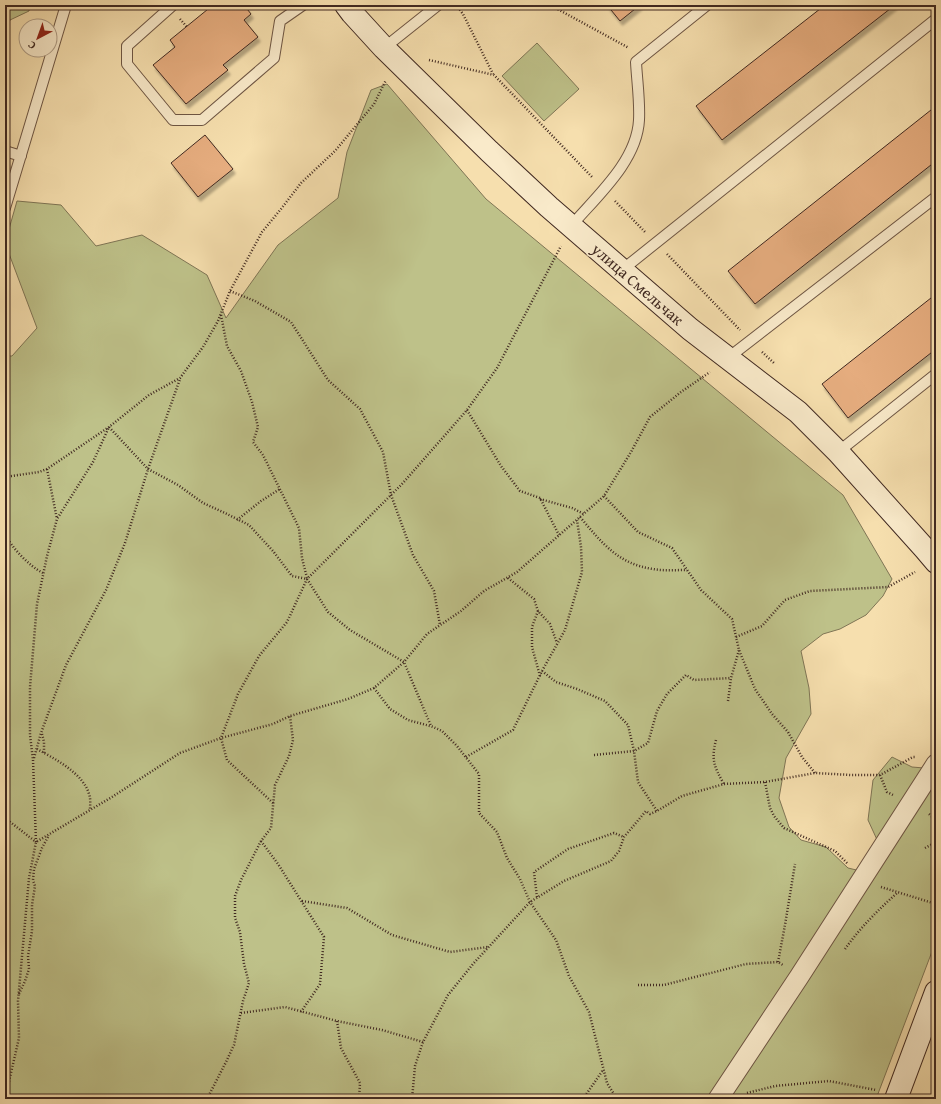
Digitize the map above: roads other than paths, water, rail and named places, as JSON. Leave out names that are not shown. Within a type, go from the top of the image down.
[{"type":"street","name":"улица Смельчак","points":[[346,5],[390,53],[489,151],[571,226],[690,329],[798,412],[838,452],[932,553]]},
{"type":"street","points":[[718,1099],[799,977],[862,878],[928,761]]},
{"type":"street","points":[[899,1098],[936,992]]},
{"type":"lane","points":[[5,208],[66,5]]},
{"type":"lane","points":[[173,5],[127,46],[127,64],[173,120],[202,120],[274,58],[280,21],[303,5]]},
{"type":"lane","points":[[571,226],[620,169],[634,144],[639,120],[636,62],[707,5]]},
{"type":"lane","points":[[390,53],[435,6]]},
{"type":"lane","points":[[622,270],[936,19]]},
{"type":"lane","points":[[5,151],[21,156]]},
{"type":"lane","points":[[728,358],[936,197]]},
{"type":"lane","points":[[838,452],[936,374]]}]
